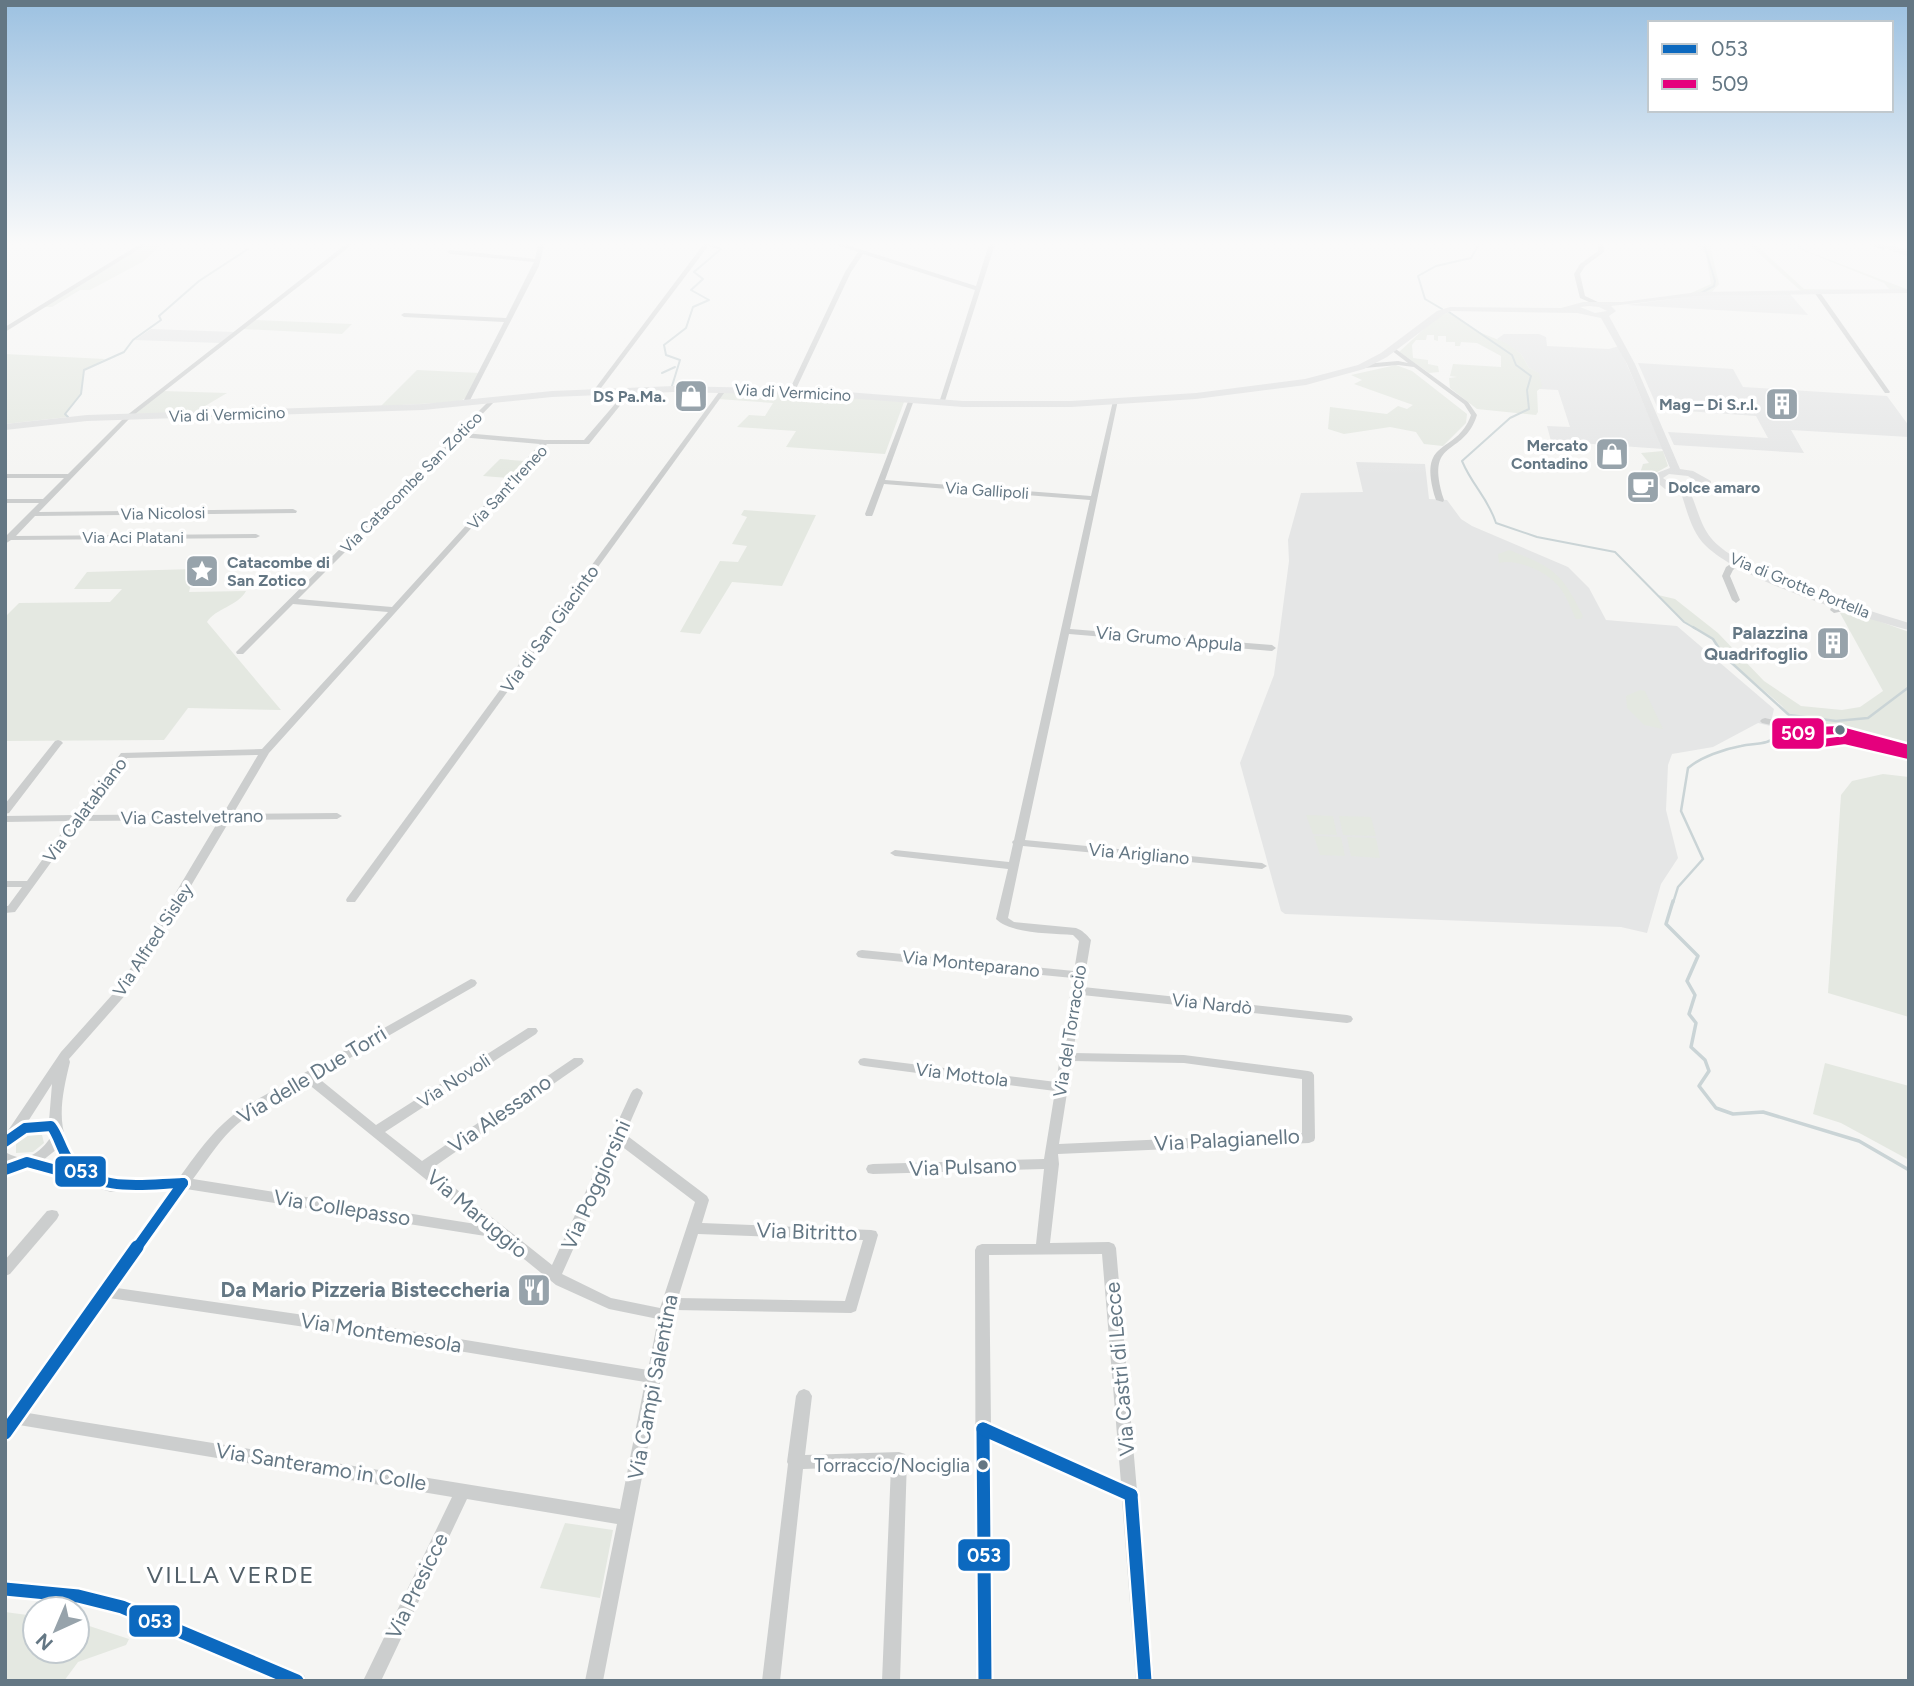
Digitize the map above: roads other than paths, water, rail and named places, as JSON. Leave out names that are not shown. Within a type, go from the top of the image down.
[{"type":"main road","name":"Via di Vermicino","points":[[5,427],[128,416],[465,404],[596,391],[792,391],[942,403],[1059,404],[1116,401],[1279,387],[1325,379],[1364,366],[1434,320]]},
{"type":"main road","points":[[1611,320],[1676,471]]},
{"type":"main road","points":[[1676,471],[1694,474],[1707,483],[1703,489],[1685,491],[1659,480],[1663,473],[1676,471]]},
{"type":"main road","name":"Via di Grotte Portella","points":[[1685,491],[1707,541],[1738,563],[1909,627]]},
{"type":"street","points":[[5,330],[22,320]]},
{"type":"street","points":[[7,540],[128,416],[252,320]]},
{"type":"street","points":[[465,404],[509,320],[502,320]]},
{"type":"street","points":[[596,391],[650,320]]},
{"type":"street","points":[[792,391],[827,320]]},
{"type":"street","points":[[942,403],[968,320]]},
{"type":"street","points":[[1836,320],[1887,393]]},
{"type":"street","points":[[1393,349],[1405,362],[1466,403],[1474,415],[1472,423],[1436,459],[1433,469],[1437,500]]},
{"type":"street","points":[[1384,355],[1405,362]]},
{"type":"street","points":[[1364,366],[1405,362]]},
{"type":"street","name":"Via di San Giacinto","points":[[351,900],[724,389]]},
{"type":"street","name":"Via Sant'Ireneo","points":[[291,722],[545,442],[586,442],[629,391]]},
{"type":"street","points":[[869,514],[911,400]]},
{"type":"street","name":"Via Catacombe San Zotico","points":[[240,652],[492,401]]},
{"type":"street","name":"Via del Torraccio","points":[[1043,1248],[1052,1149],[1085,940],[1082,935],[1004,921],[1017,842],[1116,401]]},
{"type":"street","points":[[459,435],[545,442]]},
{"type":"street","points":[[5,476],[68,476]]},
{"type":"street","name":"Via Gallipoli","points":[[881,482],[1094,498]]},
{"type":"street","points":[[5,501],[43,501]]},
{"type":"street","name":"Via Nicolosi","points":[[32,514],[293,511]]},
{"type":"street","points":[[5,526],[19,526]]},
{"type":"street","name":"Via Aci Platani","points":[[7,540],[256,536]]},
{"type":"street","points":[[1736,600],[1726,576],[1729,569],[1738,563]]},
{"type":"street","points":[[291,601],[394,610]]},
{"type":"street","points":[[1834,610],[1852,607]]},
{"type":"street","name":"Via Grumo Appula","points":[[1065,631],[1272,648]]},
{"type":"street","points":[[1821,728],[1800,729],[1765,718],[1821,728],[1909,749]]},
{"type":"street","name":"Via Alfred Sisley","points":[[7,1140],[65,1055],[124,989],[265,752],[291,722]]},
{"type":"street","points":[[1800,729],[1798,736],[1815,744],[1836,740],[1852,741],[1909,755]]},
{"type":"street","points":[[5,811],[58,743]]},
{"type":"street","name":"Via Calatabiano","points":[[8,909],[126,754],[265,752]]},
{"type":"street","name":"Via Castelvetrano","points":[[5,819],[337,816]]},
{"type":"street","name":"Via Arigliano","points":[[1017,842],[1262,866]]},
{"type":"street","points":[[895,853],[1013,866]]},
{"type":"street","points":[[5,884],[29,884]]},
{"type":"street","name":"Via Monteparano","points":[[862,954],[1079,975]]},
{"type":"street","name":"Via delle Due Torri","points":[[5,1433],[183,1183],[228,1125],[307,1076],[471,982]]},
{"type":"street","name":"Via Nardò","points":[[1077,990],[1348,1019]]},
{"type":"street","name":"Via Novoli","points":[[377,1131],[532,1031]]},
{"type":"street","points":[[5,1170],[49,1150],[56,1132],[57,1091],[65,1055]]},
{"type":"street","name":"Via Palagianello","points":[[1052,1149],[1309,1138],[1308,1075],[1184,1059],[1066,1057]]},
{"type":"street","name":"Via Alessano","points":[[422,1168],[578,1060]]},
{"type":"street","name":"Via Mottola","points":[[864,1062],[1061,1087]]},
{"type":"street","name":"Via Maruggio","points":[[307,1076],[554,1276],[609,1303],[667,1309]]},
{"type":"street","name":"Via Poggiorsini","points":[[554,1276],[637,1093]]},
{"type":"street","points":[[7,1140],[33,1126],[56,1132]]},
{"type":"street","points":[[56,1132],[66,1156],[89,1179]]},
{"type":"street","name":"Via Campi Salentina","points":[[594,1681],[667,1309],[702,1200],[618,1136]]},
{"type":"street","name":"Via Collepasso","points":[[5,1157],[119,1188],[183,1183],[500,1233]]},
{"type":"street","name":"Via Pulsano","points":[[873,1169],[1052,1164]]},
{"type":"street","points":[[5,1270],[52,1215]]},
{"type":"street","name":"Via Bitritto","points":[[667,1309],[851,1307],[871,1235],[695,1228]]},
{"type":"street","points":[[985,1681],[982,1250],[1043,1248]]},
{"type":"street","name":"Via Castri di Lecce","points":[[1043,1248],[1110,1248],[1146,1681]]},
{"type":"street","name":"Via Montemesola","points":[[107,1292],[380,1332],[654,1377]]},
{"type":"street","points":[[771,1681],[804,1396]]},
{"type":"street","name":"Via Santeramo in Colle","points":[[16,1418],[626,1518]]},
{"type":"street","points":[[983,1429],[1131,1494]]},
{"type":"street","points":[[795,1462],[899,1459],[891,1681]]},
{"type":"street","name":"Via Presicce","points":[[372,1681],[463,1490]]},
{"type":"street","points":[[5,1589],[78,1596],[122,1607],[298,1681]]},
{"type":"waterway","points":[[68,417],[65,414],[81,394],[84,370],[124,352],[133,340],[161,320]]},
{"type":"waterway","points":[[672,386],[680,360],[666,355],[664,345],[686,328],[689,320]]},
{"type":"waterway","points":[[1460,320],[1512,355],[1516,365],[1531,376],[1527,390],[1529,409],[1510,418],[1462,461],[1496,523],[1537,537],[1615,552],[1684,622],[1696,629]]},
{"type":"waterway","points":[[662,373],[675,367]]},
{"type":"waterway","points":[[1693,627],[1713,639],[1724,656],[1789,715],[1836,721],[1868,718],[1909,687]]},
{"type":"waterway","points":[[1673,903],[1678,887],[1703,859],[1681,811],[1688,768],[1720,751],[1766,742],[1779,735]]},
{"type":"waterway","points":[[1673,901],[1666,924],[1698,956],[1687,981],[1695,995],[1689,1014],[1696,1023],[1691,1047],[1705,1060],[1709,1071],[1699,1086],[1716,1108],[1733,1114],[1763,1112],[1859,1141],[1909,1170]]},
{"type":"place","name":"DS Pa.Ma.","points":[[691,396]]},
{"type":"place","name":"Mag – Di S.r.l.","points":[[1782,404]]},
{"type":"place","name":"Mercato Contadino","points":[[1612,454]]},
{"type":"place","name":"Dolce amaro","points":[[1643,487]]},
{"type":"place","name":"Catacombe di San Zotico","points":[[202,571]]},
{"type":"place","name":"Palazzina Quadrifoglio","points":[[1833,643]]},
{"type":"place","name":"Da Mario Pizzeria Bisteccheria","points":[[534,1290]]},
{"type":"place","name":"Torraccio/Nociglia","points":[[983,1465]]},
{"type":"district","name":"VILLA VERDE","points":[[231,1575]]}]
